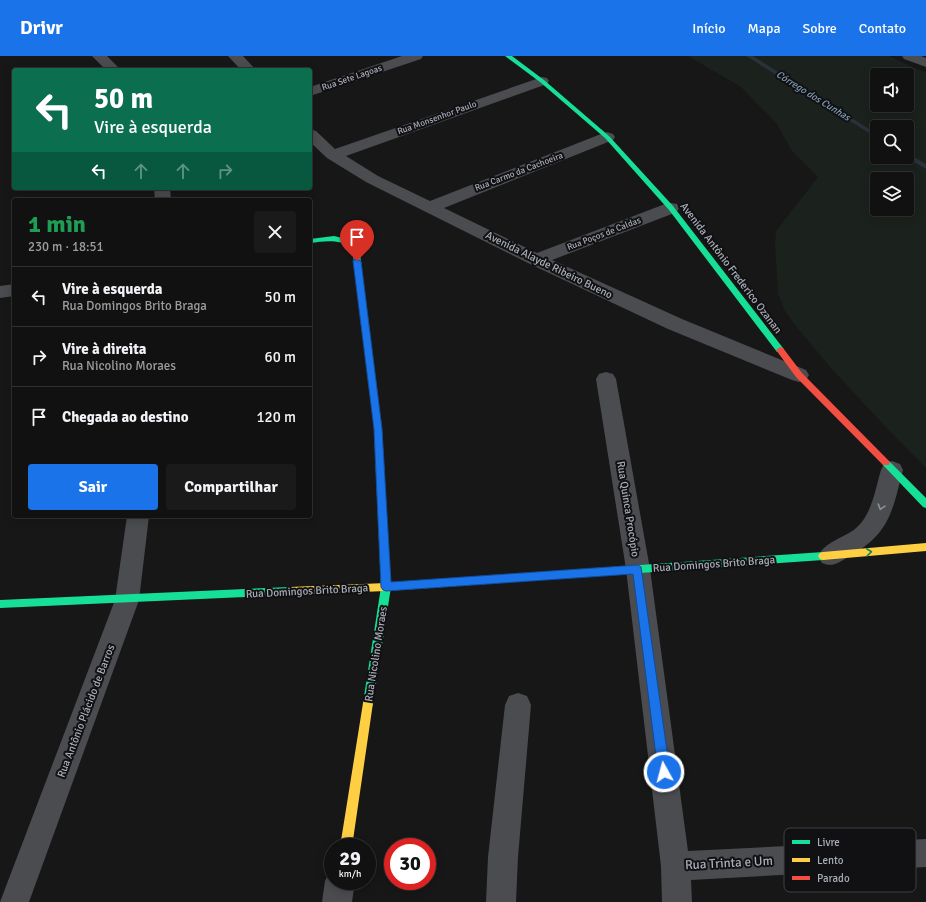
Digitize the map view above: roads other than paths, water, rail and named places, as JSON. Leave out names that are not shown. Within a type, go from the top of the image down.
[{"type":"street","points":[[99,56],[112,68]]},
{"type":"street","points":[[235,56],[247,68]]},
{"type":"street","name":"Rua Sete Lagoas","points":[[312,91],[416,56]]},
{"type":"street","name":"Avenida Antônio Frederico Ozanan","points":[[508,56],[542,81],[607,137],[671,208],[799,375],[926,504]]},
{"type":"street","points":[[909,56],[926,63]]},
{"type":"street","name":"Rua Monsenhor Paulo","points":[[333,155],[542,81]]},
{"type":"street","name":"Avenida Alayde Ribeiro Bueno","points":[[312,136],[333,155],[372,179],[536,260],[675,324],[799,375]]},
{"type":"street","name":"Rua Carmo da Cachoeira","points":[[431,207],[607,137]]},
{"type":"street","name":"Rua Poços de Caldas","points":[[536,260],[671,208]]},
{"type":"street","name":"Rua Nicolino Moraes","points":[[312,241],[332,237],[346,240],[355,246],[378,429],[386,587],[347,838]]},
{"type":"street","points":[[0,292],[12,290]]},
{"type":"street","name":"Rua Quinca Procópio","points":[[606,379],[638,570],[676,866],[677,902]]},
{"type":"street","name":"Rua Domingos Brito Braga","points":[[830,556],[865,534],[874,523],[880,511],[892,470]]},
{"type":"street","name":"Rua Antônio Plácido de Barros","points":[[14,902],[127,600],[138,518]]},
{"type":"street","name":"Rua Domingos Brito Braga","points":[[0,604],[127,600],[386,587],[830,556],[926,547]]},
{"type":"street","points":[[501,902],[503,857],[518,705]]},
{"type":"street","name":"Rua Trinta e Um","points":[[916,854],[926,853]]},
{"type":"street","name":"Rua Trinta e Um","points":[[676,866],[784,860]]},
{"type":"street","points":[[337,902],[339,890]]},
{"type":"waterway","name":"Córrego dos Cunhas","points":[[749,56],[870,132]]},
{"type":"waterway","name":"Córrego dos Cunhas","points":[[914,159],[926,167]]}]
